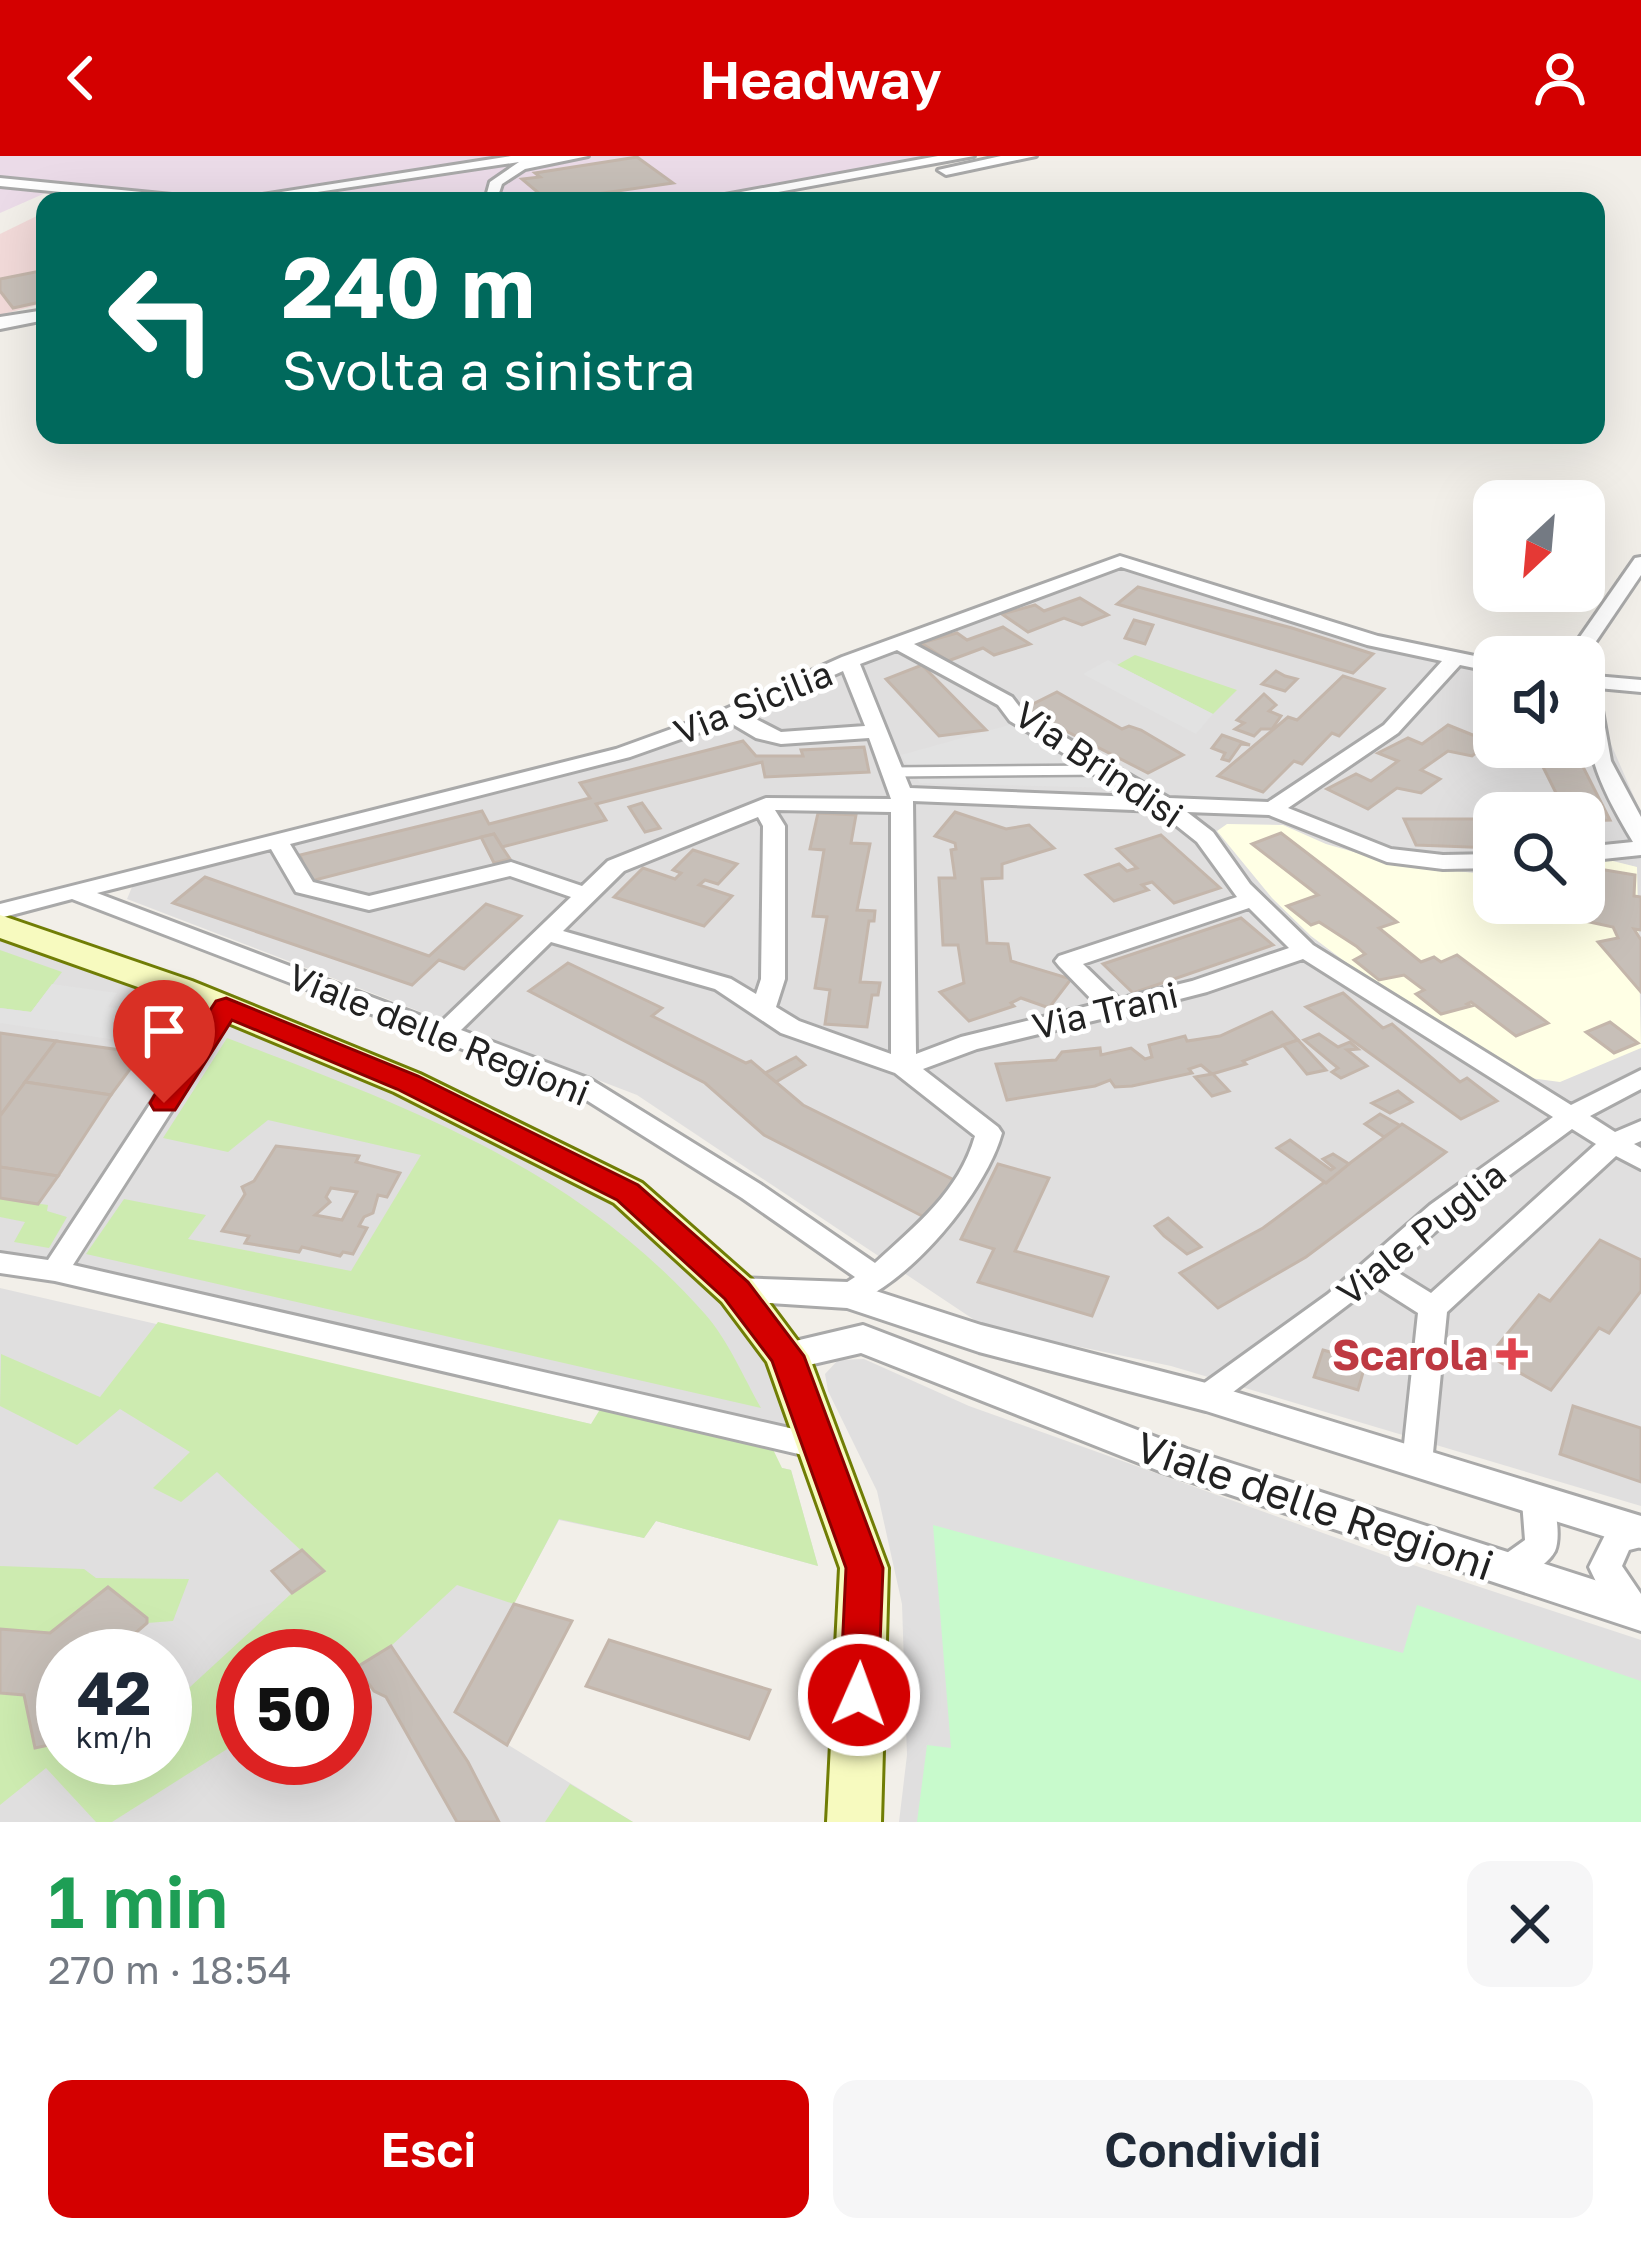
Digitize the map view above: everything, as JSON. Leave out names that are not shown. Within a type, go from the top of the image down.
[{"type":"main road","points":[[0,926],[226,1007],[407,1083],[628,1192],[737,1291],[787,1356],[864,1568],[854,1822]]},
{"type":"street","points":[[309,192],[536,156]]},
{"type":"street","points":[[357,192],[582,156]]},
{"type":"street","points":[[753,192],[966,156]]},
{"type":"street","points":[[821,192],[1028,156]]},
{"type":"street","points":[[494,192],[496,182],[520,166]]},
{"type":"street","points":[[0,182],[101,192]]},
{"type":"street","points":[[0,194],[36,198]]},
{"type":"street","points":[[0,323],[36,317]]},
{"type":"street","points":[[0,334],[36,328]]},
{"type":"street","name":"Via Sicilia","points":[[0,911],[623,753],[1120,561],[1374,641],[1473,662]]},
{"type":"street","points":[[1590,636],[1641,562]]},
{"type":"street","name":"Via Brindisi","points":[[898,643],[1005,701],[1017,718],[1163,804],[1205,837],[1254,899],[1305,950],[1571,1116],[1628,1136],[1641,1160]]},
{"type":"street","points":[[1272,808],[1390,729],[1454,659]]},
{"type":"street","points":[[849,662],[898,791],[904,1066]]},
{"type":"street","points":[[1605,683],[1641,686]]},
{"type":"street","points":[[728,716],[746,718],[766,735],[786,738],[874,731]]},
{"type":"street","points":[[1605,768],[1641,838]]},
{"type":"street","points":[[444,1033],[616,866],[762,807],[794,801],[898,791],[1272,808],[1387,855],[1473,861]]},
{"type":"street","points":[[762,807],[775,826],[773,979],[764,1006]]},
{"type":"street","points":[[278,842],[304,886],[369,903],[511,869],[584,894]]},
{"type":"street","points":[[1605,852],[1641,848]]},
{"type":"street","name":"Viale delle Regioni","points":[[76,892],[581,1085],[751,1191],[862,1286],[979,1338],[1206,1397],[1641,1533]]},
{"type":"street","points":[[1117,1011],[1067,961],[1254,899]]},
{"type":"street","points":[[548,934],[723,985],[764,1006],[790,1027],[904,1066],[989,1133],[984,1161],[967,1190],[862,1286]]},
{"type":"street","name":"Via Trani","points":[[904,1066],[1022,1030],[1117,1011],[1305,950]]},
{"type":"street","points":[[55,1271],[226,1007]]},
{"type":"street","name":"Viale Puglia","points":[[1206,1397],[1372,1271],[1440,1212],[1571,1116],[1641,1078]]},
{"type":"street","name":"Viale Puglia","points":[[1417,1463],[1433,1309],[1628,1136]]},
{"type":"street","points":[[0,1263],[55,1271],[820,1447]]},
{"type":"street","points":[[1372,1271],[1433,1309]]},
{"type":"street","name":"Viale delle Regioni","points":[[737,1291],[862,1286]]},
{"type":"street","name":"Viale delle Regioni","points":[[787,1356],[863,1339],[1176,1461],[1638,1612]]},
{"type":"street","points":[[1508,1570],[1541,1546],[1538,1501]]},
{"type":"street","points":[[1638,1612],[1605,1567],[1618,1540],[1641,1533]]},
{"type":"lane","points":[[898,791],[1105,770]]},
{"type":"shaded area","points":[[0,156],[946,156],[734,192],[102,192],[66,184],[36,192],[36,197],[0,213]]},
{"type":"shaded area","points":[[36,216],[36,305],[0,315],[0,234]]},
{"type":"shaded area","points":[[1120,561],[1374,641],[1473,662],[1473,768],[1605,768],[1605,730],[1641,813],[1641,1506],[1171,1366],[985,1327],[637,1095],[127,899],[132,887],[623,753]]},
{"type":"shaded area","points":[[1108,660],[1213,714],[1196,734],[1083,674]]},
{"type":"shaded area","points":[[1031,719],[1133,780],[1116,788],[920,783],[901,755]]},
{"type":"shaded area","points":[[1227,824],[1283,825],[1326,844],[1399,865],[1473,873],[1473,924],[1605,924],[1605,861],[1637,867],[1641,1048],[1560,1082],[1530,1078],[1372,982],[1311,936],[1272,898],[1217,831]]},
{"type":"shaded area","points":[[0,926],[42,938],[628,1193],[737,1291],[820,1447],[0,1263]]},
{"type":"shaded area","points":[[52,984],[117,993],[108,1007],[192,1019],[172,1048],[0,1023],[0,1008],[31,1012]]},
{"type":"shaded area","points":[[0,1288],[791,1470],[818,1566],[656,1521],[644,1538],[559,1520],[455,1712],[633,1822],[0,1822]]},
{"type":"shaded area","points":[[864,1359],[969,1406],[1401,1561],[1641,1640],[1641,1822],[899,1822],[907,1755],[902,1604],[877,1491],[828,1391],[825,1374],[838,1360]]},
{"type":"green space","points":[[1135,655],[1237,690],[1213,714],[1117,665]]},
{"type":"green space","points":[[0,950],[62,972],[31,1012],[0,1008]]},
{"type":"green space","points":[[227,1038],[422,1116],[543,1179],[600,1218],[654,1262],[705,1314],[761,1408],[86,1254],[124,1199],[206,1215],[188,1239],[351,1271],[421,1155],[268,1120],[228,1152],[163,1138]]},
{"type":"green space","points":[[0,1198],[48,1205],[47,1211],[67,1217],[49,1248],[14,1242],[25,1222],[0,1217]]},
{"type":"green space","points":[[158,1322],[591,1424],[607,1398],[766,1435],[782,1468],[791,1470],[818,1566],[656,1521],[644,1538],[559,1519],[514,1604],[457,1585],[372,1658],[372,1629],[253,1629],[323,1571],[217,1472],[181,1502],[153,1488],[190,1452],[120,1409],[77,1445],[0,1406],[1,1354],[100,1397]]},
{"type":"green space","points":[[933,1525],[1403,1653],[1417,1605],[1641,1681],[1641,1822],[917,1822],[927,1745],[951,1748]]},
{"type":"green space","points":[[0,1566],[84,1569],[96,1578],[189,1579],[173,1621],[147,1623],[107,1587],[55,1629],[0,1629]]},
{"type":"green space","points":[[216,1663],[216,1756],[192,1771],[192,1685]]},
{"type":"green space","points":[[0,1693],[24,1695],[36,1748],[36,1776],[0,1805]]},
{"type":"green space","points":[[570,1784],[633,1822],[545,1822]]},
{"type":"green space","points":[[62,1785],[170,1785],[112,1822],[96,1822]]},
{"type":"building","points":[[637,157],[673,183],[610,192],[537,192],[522,179],[540,177],[535,173]]},
{"type":"building","points":[[36,272],[36,303],[13,308],[0,291],[0,279]]},
{"type":"building","points":[[1138,587],[1373,654],[1353,673],[1117,604]]},
{"type":"building","points":[[1080,598],[1108,615],[1082,625],[1064,618],[1028,632],[1002,614],[1035,605],[1044,611]]},
{"type":"building","points":[[1134,620],[1153,625],[1145,644],[1125,638]]},
{"type":"building","points":[[1003,627],[1030,644],[994,655],[983,648],[948,661],[921,643],[957,633],[967,640]]},
{"type":"building","points":[[922,665],[986,730],[939,736],[886,679]]},
{"type":"building","points":[[1276,671],[1297,679],[1285,691],[1262,684]]},
{"type":"building","points":[[1343,676],[1384,689],[1339,736],[1332,733],[1302,764],[1294,761],[1263,792],[1218,776],[1288,717],[1297,720]]},
{"type":"building","points":[[1057,692],[1122,729],[1141,730],[1183,755],[1148,773],[1023,709]]},
{"type":"building","points":[[1264,694],[1276,705],[1269,711],[1281,716],[1272,729],[1261,729],[1254,736],[1235,729],[1244,723],[1237,720]]},
{"type":"building","points":[[1448,725],[1473,735],[1473,755],[1448,751],[1421,770],[1440,779],[1421,793],[1397,788],[1368,809],[1327,789],[1356,774],[1371,781],[1398,761],[1378,753],[1408,738],[1422,744]]},
{"type":"building","points":[[1222,735],[1250,745],[1241,744],[1229,761],[1222,759],[1225,753],[1212,748]]},
{"type":"building","points":[[743,741],[756,756],[803,756],[801,750],[864,747],[869,772],[765,777],[762,762],[596,804],[606,820],[502,847],[494,834],[311,881],[300,855],[482,811],[489,824],[590,798],[580,783]]},
{"type":"building","points":[[1544,768],[1584,768],[1596,792],[1556,792]]},
{"type":"building","points":[[642,803],[660,828],[645,832],[629,807]]},
{"type":"building","points":[[955,812],[1006,829],[1029,825],[1054,848],[1002,864],[1002,878],[982,879],[987,943],[1008,944],[1011,961],[1071,979],[1049,1008],[1021,998],[1011,1003],[1014,1006],[969,1021],[940,992],[964,983],[958,945],[943,945],[939,878],[955,878],[951,850],[956,849],[955,843],[935,836]]},
{"type":"building","points":[[818,813],[856,815],[851,843],[870,844],[857,910],[875,911],[874,921],[869,921],[860,982],[880,983],[878,995],[872,995],[867,1027],[825,1024],[830,990],[815,988],[827,917],[813,916],[824,850],[810,849]]},
{"type":"building","points":[[1404,819],[1473,819],[1473,847],[1416,845]]},
{"type":"building","points":[[1281,833],[1397,922],[1379,928],[1421,962],[1434,957],[1441,962],[1457,955],[1548,1023],[1516,1036],[1471,1002],[1467,1004],[1471,1006],[1441,1014],[1416,994],[1424,990],[1404,975],[1379,980],[1354,960],[1365,954],[1356,946],[1319,922],[1311,925],[1287,906],[1318,895],[1252,844]]},
{"type":"building","points":[[494,834],[510,859],[494,863],[481,837]]},
{"type":"building","points":[[1161,835],[1220,888],[1174,903],[1152,882],[1142,885],[1148,890],[1114,901],[1086,875],[1119,864],[1127,871],[1137,868],[1117,849]]},
{"type":"building","points":[[693,850],[737,864],[718,884],[705,880],[699,885],[732,896],[704,926],[614,897],[643,868],[675,879],[681,873],[673,870]]},
{"type":"building","points":[[1605,870],[1635,875],[1634,896],[1641,897],[1641,930],[1634,929],[1641,940],[1641,992],[1598,942],[1618,938],[1613,927],[1599,924],[1605,924]]},
{"type":"building","points":[[205,877],[429,956],[486,904],[521,916],[464,969],[439,960],[412,985],[173,903]]},
{"type":"building","points":[[1241,918],[1273,945],[1133,993],[1103,964]]},
{"type":"building","points":[[568,963],[662,1008],[652,1016],[746,1063],[751,1061],[803,1105],[958,1182],[924,1217],[764,1135],[705,1083],[529,991]]},
{"type":"building","points":[[1343,993],[1383,1028],[1392,1024],[1460,1082],[1467,1078],[1497,1101],[1461,1119],[1306,1007]]},
{"type":"building","points":[[1272,1012],[1298,1040],[1212,1074],[1201,1065],[1189,1069],[1192,1073],[1132,1086],[1115,1087],[1110,1080],[1007,1100],[996,1064],[1056,1060],[1062,1052],[1100,1048],[1101,1055],[1131,1048],[1145,1059],[1152,1057],[1149,1045],[1185,1036],[1187,1041],[1220,1036]]},
{"type":"building","points":[[1610,1022],[1638,1043],[1614,1053],[1586,1032]]},
{"type":"building","points":[[0,1033],[56,1041],[0,1116]]},
{"type":"building","points":[[1319,1034],[1338,1047],[1350,1042],[1358,1049],[1347,1050],[1367,1066],[1341,1078],[1332,1072],[1338,1068],[1304,1040]]},
{"type":"building","points":[[1298,1040],[1326,1070],[1307,1074],[1283,1045]]},
{"type":"building","points":[[56,1041],[142,1053],[111,1095],[25,1082]]},
{"type":"building","points":[[796,1057],[805,1065],[776,1082],[765,1073]]},
{"type":"building","points":[[1212,1074],[1229,1091],[1212,1096],[1195,1077]]},
{"type":"building","points":[[25,1082],[111,1095],[58,1176],[0,1167],[0,1116]]},
{"type":"building","points":[[1398,1091],[1412,1102],[1390,1113],[1372,1103]]},
{"type":"building","points":[[1380,1114],[1401,1126],[1384,1137],[1365,1124]]},
{"type":"building","points":[[1402,1124],[1446,1152],[1306,1257],[1218,1308],[1180,1273],[1263,1228]]},
{"type":"building","points":[[1290,1140],[1331,1170],[1334,1168],[1323,1159],[1333,1154],[1349,1164],[1326,1183],[1277,1148]]},
{"type":"building","points":[[276,1146],[359,1156],[356,1162],[400,1173],[387,1197],[378,1195],[373,1213],[364,1217],[359,1226],[367,1228],[353,1254],[340,1256],[302,1247],[299,1252],[245,1243],[249,1236],[222,1231],[245,1194],[242,1187],[254,1181]],"holes":[[[331,1188],[357,1192],[342,1220],[315,1215],[330,1202],[326,1197]]]},
{"type":"building","points":[[998,1164],[1049,1178],[1015,1251],[1108,1277],[1092,1316],[978,1282],[994,1249],[961,1239]]},
{"type":"building","points":[[0,1167],[58,1176],[38,1204],[0,1198]]},
{"type":"building","points":[[1168,1218],[1201,1247],[1187,1254],[1164,1236],[1155,1226]]},
{"type":"building","points":[[1600,1240],[1641,1260],[1641,1291],[1609,1333],[1599,1328],[1551,1390],[1489,1356],[1539,1295],[1550,1301]]},
{"type":"building","points":[[1323,1350],[1366,1362],[1358,1390],[1314,1377]]},
{"type":"building","points":[[1573,1406],[1641,1428],[1641,1482],[1560,1454]]},
{"type":"building","points":[[302,1550],[324,1571],[292,1593],[272,1571]]},
{"type":"building","points":[[108,1587],[147,1618],[140,1629],[55,1629]]},
{"type":"building","points":[[514,1604],[572,1621],[507,1745],[455,1712]]},
{"type":"building","points":[[0,1629],[36,1632],[36,1748],[24,1695],[0,1693]]},
{"type":"building","points":[[609,1640],[770,1690],[749,1739],[586,1686]]},
{"type":"building","points":[[391,1646],[468,1762],[499,1822],[457,1822],[386,1697],[372,1688],[372,1658]]},
{"type":"place","name":"Scarola","points":[[1512,1354]]},
{"type":"route","points":[[164,1103],[226,1007],[407,1083],[628,1192],[737,1291],[787,1356],[864,1568],[859,1695]]}]
